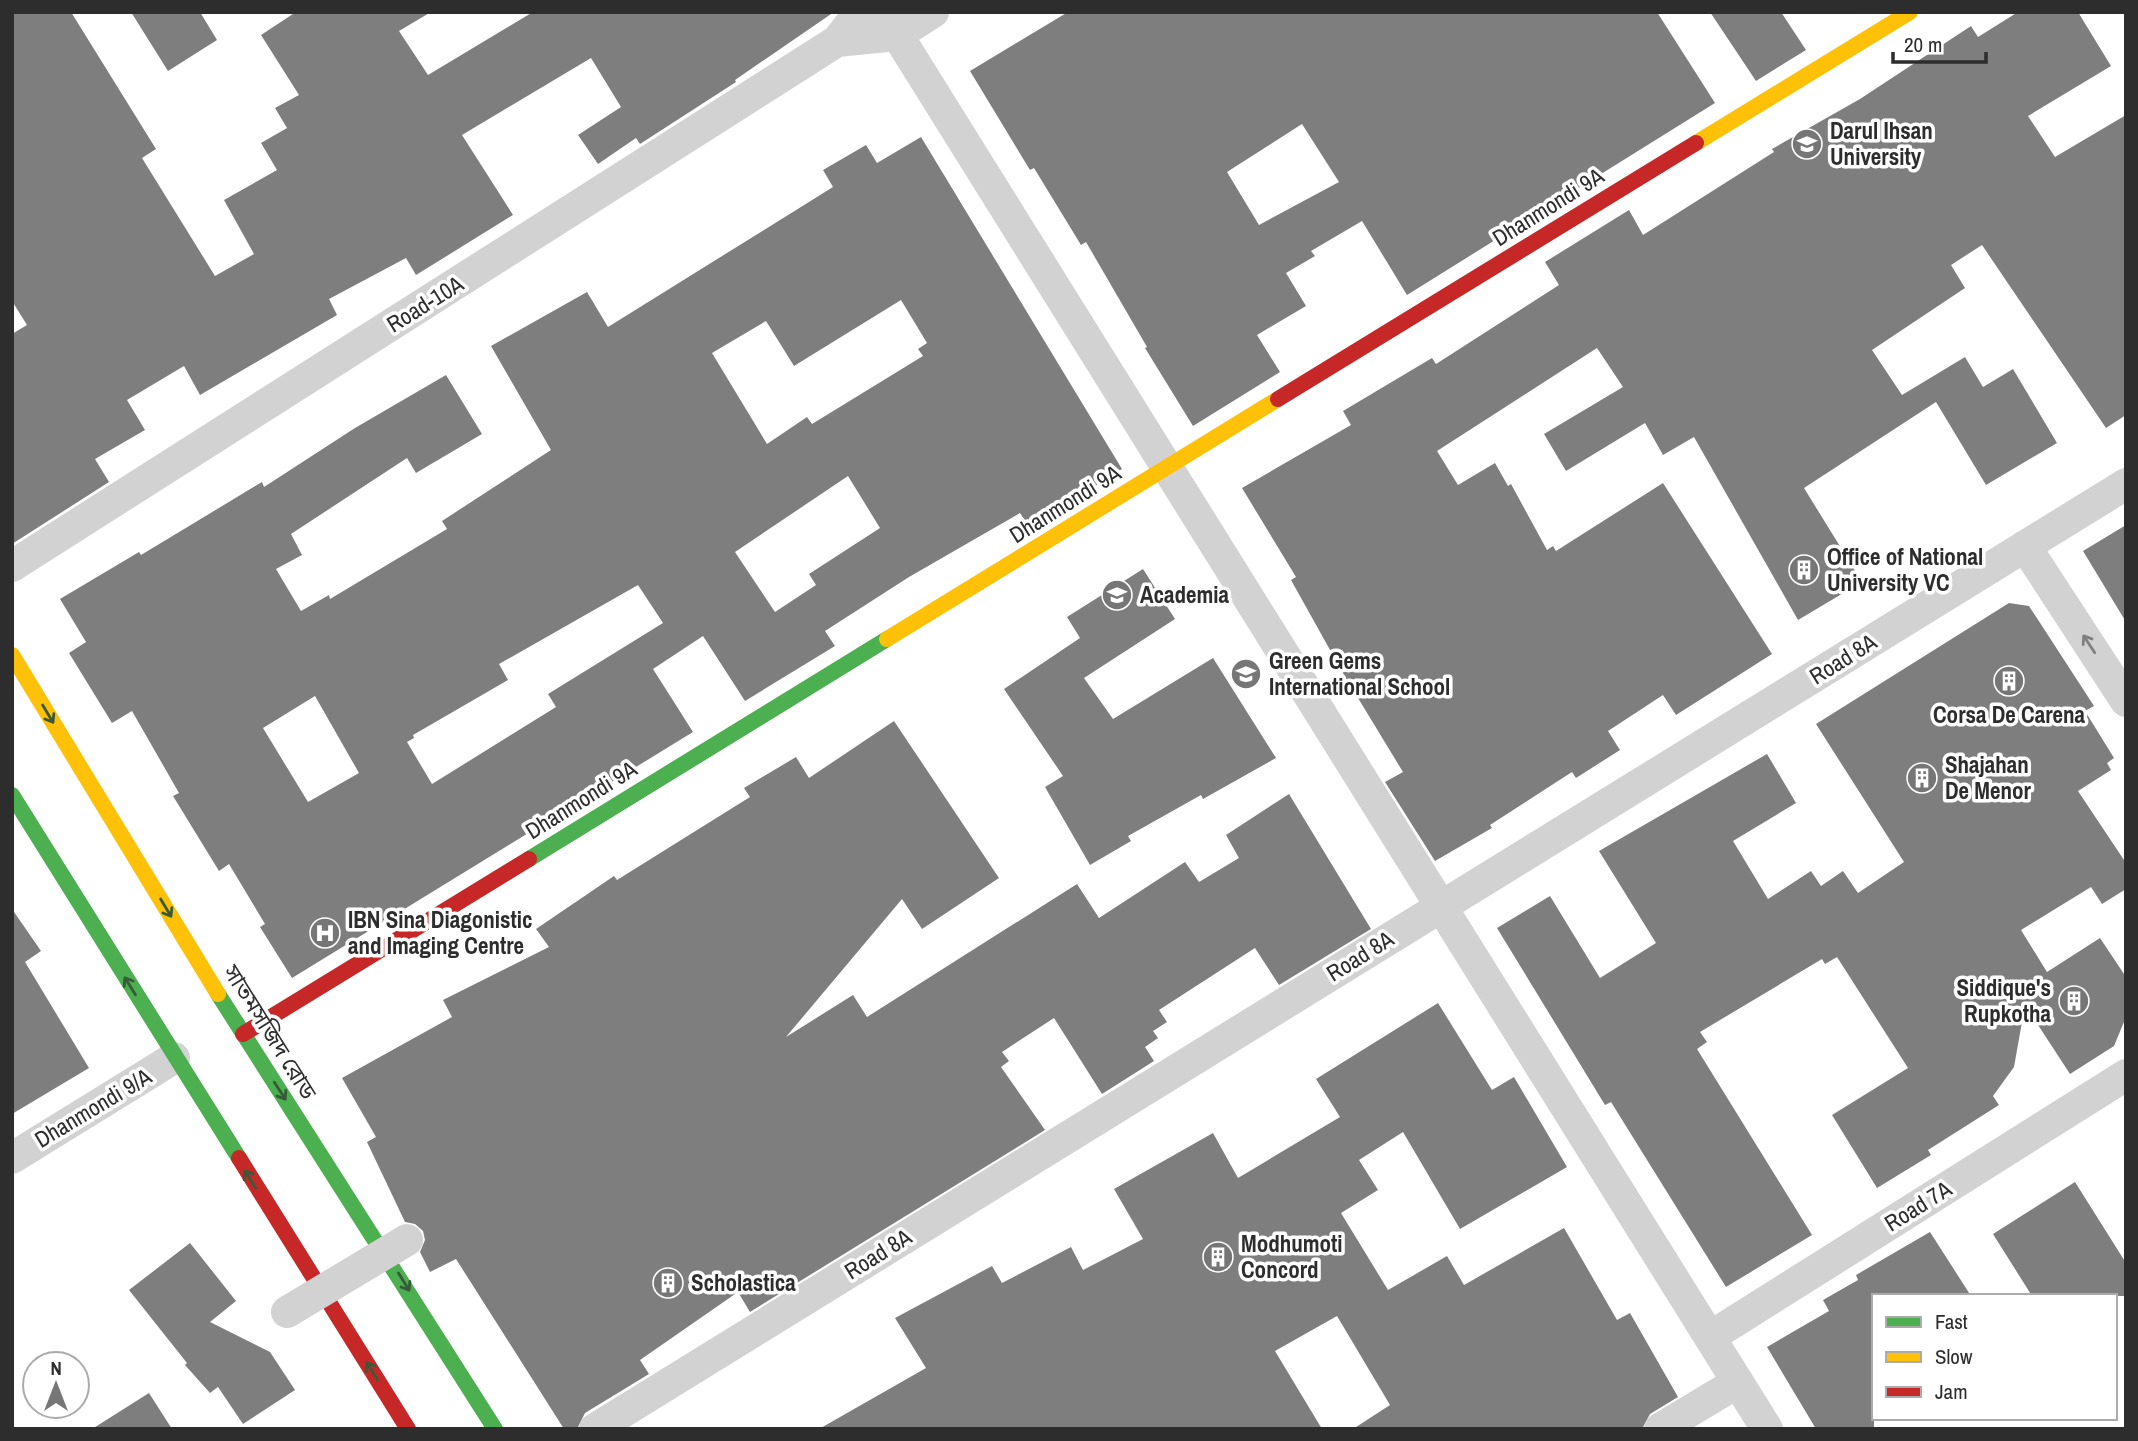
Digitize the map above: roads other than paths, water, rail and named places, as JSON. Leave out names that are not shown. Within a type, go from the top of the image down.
[{"type":"street","points":[[837,41],[860,12]]},
{"type":"street","points":[[837,41],[933,12]]},
{"type":"street","name":"Dhanmondi 9A","points":[[243,1034],[1910,12]]},
{"type":"street","points":[[890,23],[1767,1429]]},
{"type":"street","name":"Road-10A","points":[[12,566],[837,41]]},
{"type":"street","name":"Road 8A","points":[[595,1429],[2126,484]]},
{"type":"street","points":[[2025,546],[2126,701]]},
{"type":"street","name":"সাতমসজিদ রোড","points":[[12,656],[243,1034],[396,1269],[495,1429]]},
{"type":"street","points":[[12,795],[408,1429]]},
{"type":"street","name":"Dhanmondi 9/A","points":[[12,1157],[174,1058]]},
{"type":"street","name":"Road 7A","points":[[1710,1337],[2126,1075]]},
{"type":"street","points":[[287,1312],[407,1240]]},
{"type":"street","points":[[1660,1429],[1738,1382]]},
{"type":"place","name":"Darul Ihsan University","points":[[1807,144]]},
{"type":"place","name":"Office of National University VC","points":[[1804,570]]},
{"type":"place","name":"Academia","points":[[1117,595]]},
{"type":"place","name":"Green Gems International School","points":[[1246,674]]},
{"type":"place","name":"Corsa De Carena","points":[[2009,681]]},
{"type":"place","name":"Shajahan De Menor","points":[[1922,778]]},
{"type":"place","name":"IBN Sina Diagonistic and Imaging Centre","points":[[325,933]]},
{"type":"place","name":"Siddique's Rupkotha","points":[[2074,1001]]},
{"type":"place","name":"Modhumoti Concord","points":[[1218,1257]]},
{"type":"place","name":"Scholastica","points":[[668,1283]]}]
